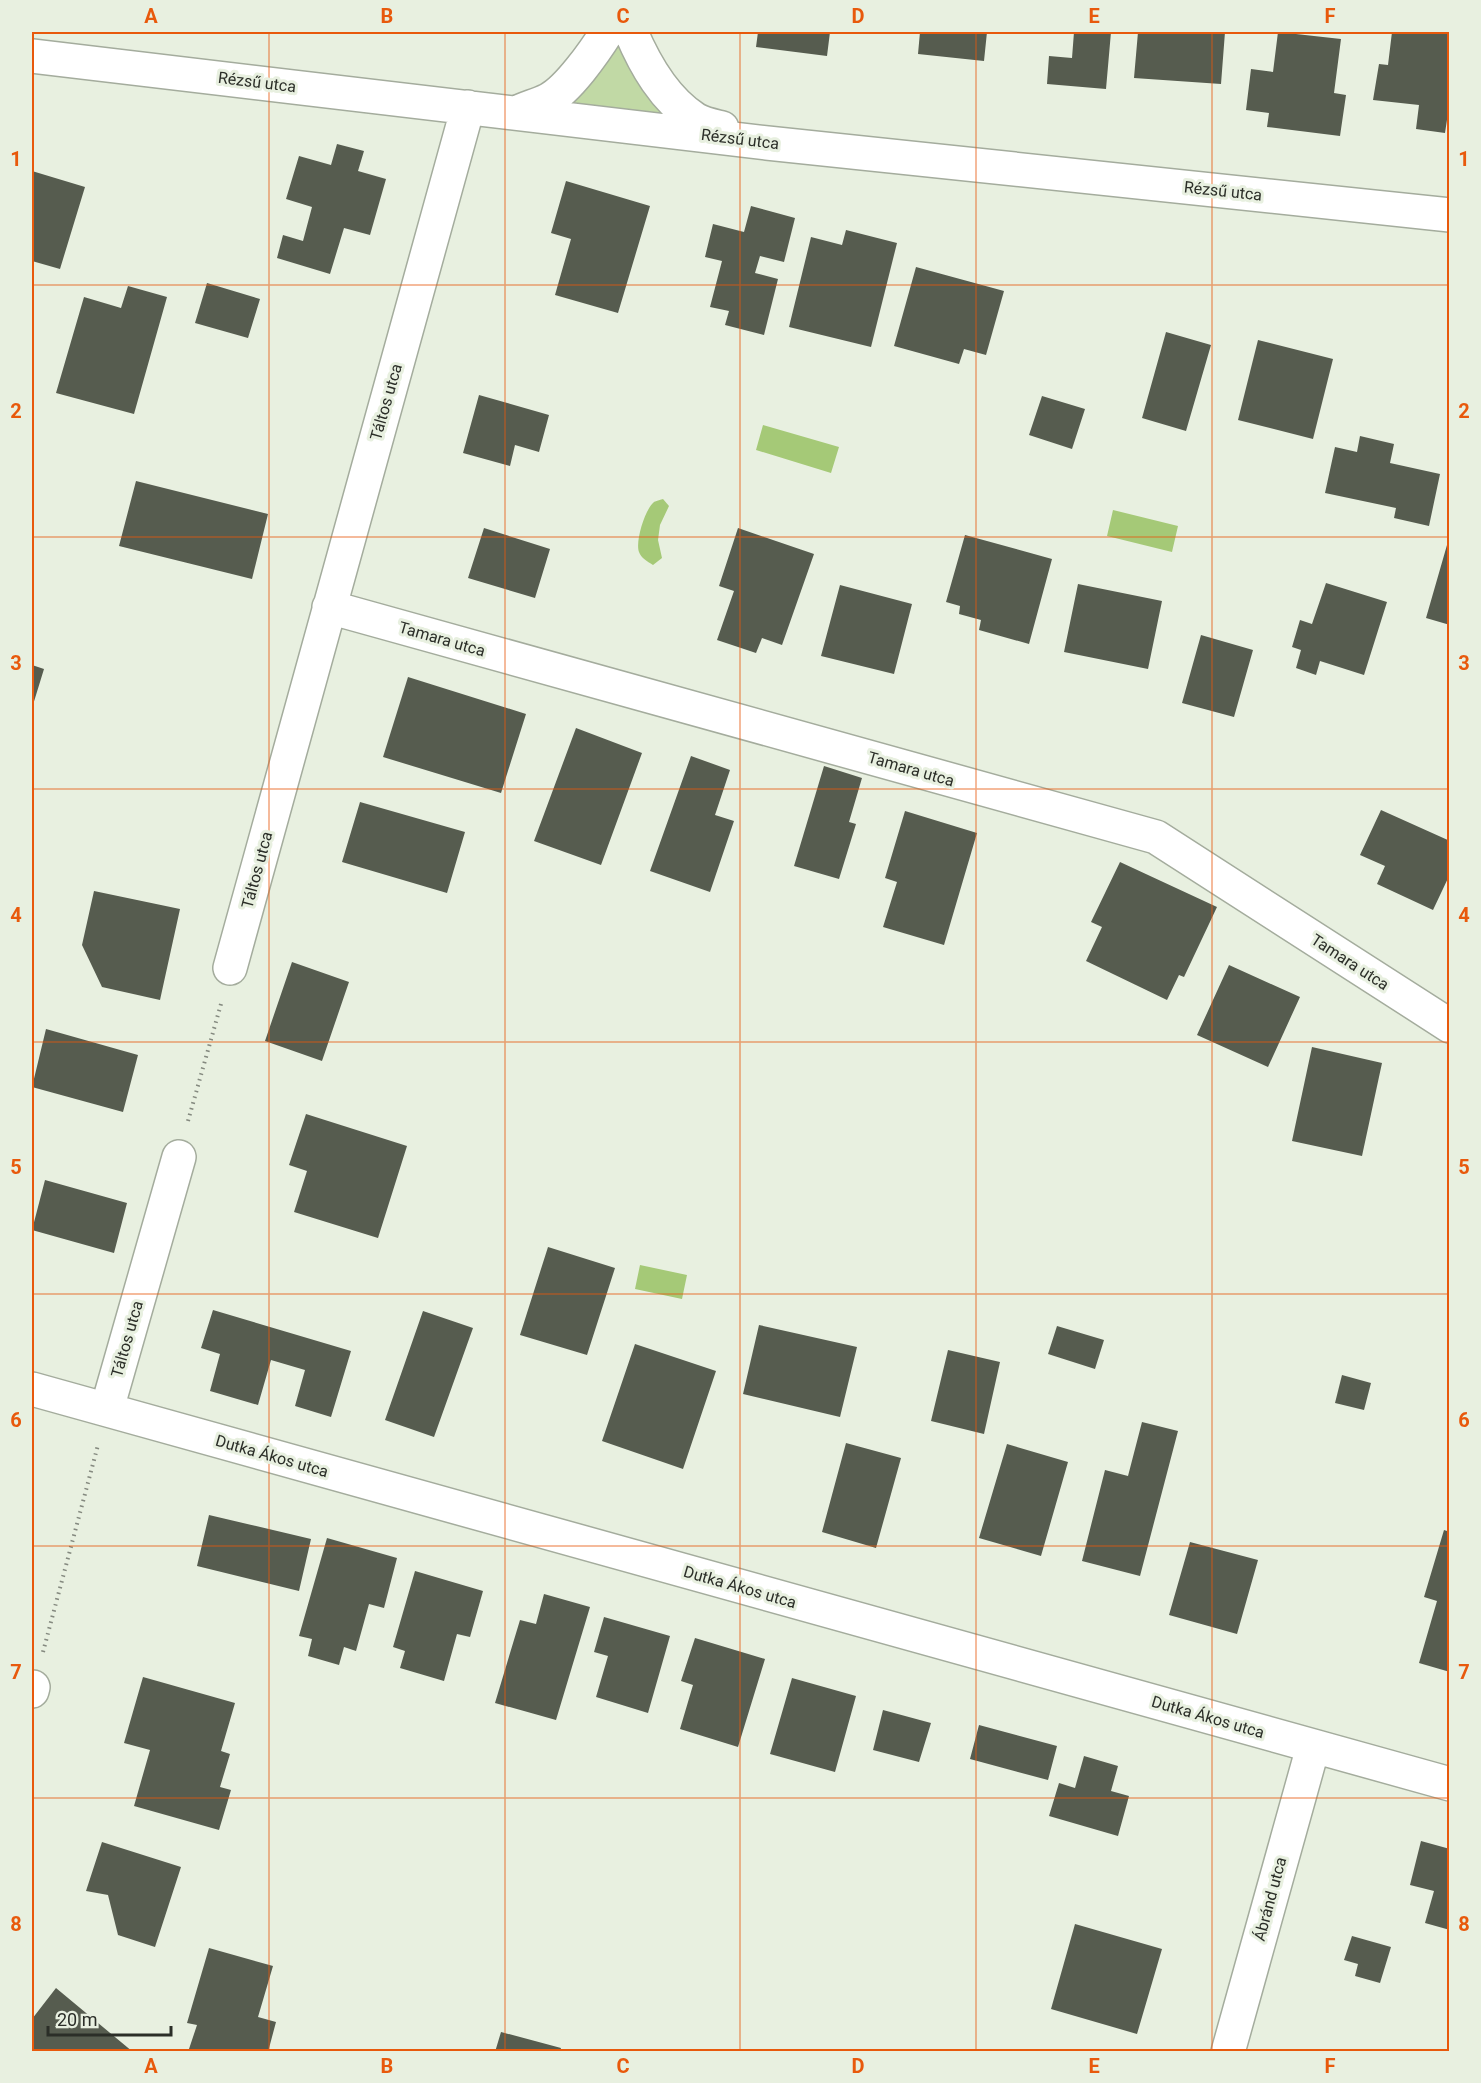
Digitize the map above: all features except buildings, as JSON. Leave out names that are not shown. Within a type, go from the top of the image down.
[{"type":"street","points":[[516,112],[549,99],[563,87],[595,51],[607,32]]},
{"type":"street","points":[[631,32],[641,54],[667,95],[697,120],[767,143]]},
{"type":"street","name":"Rézsű utca","points":[[32,56],[767,143],[1449,215]]},
{"type":"street","name":"Táltos utca","points":[[230,968],[468,107]]},
{"type":"street","name":"Tamara utca","points":[[329,607],[1156,837],[1449,1026]]},
{"type":"street","name":"Táltos utca","points":[[107,1409],[178,1157]]},
{"type":"street","name":"Dutka Ákos utca","points":[[32,1389],[1449,1784]]},
{"type":"street","name":"Ábránd utca","points":[[1228,2052],[1313,1747]]},
{"type":"path","points":[[178,1157],[230,968]]},
{"type":"path","points":[[48,1634],[107,1409]]},
{"type":"shaded area","points":[[620,36],[678,117],[563,109]]},
{"type":"shaded area","points":[[763,425],[839,447],[831,473],[756,450]]},
{"type":"shaded area","points":[[663,499],[669,506],[660,525],[658,540],[662,558],[653,565],[640,554],[638,541],[647,511],[654,502]]},
{"type":"shaded area","points":[[1113,510],[1178,526],[1172,552],[1107,536]]},
{"type":"shaded area","points":[[640,1265],[687,1275],[682,1299],[635,1289]]}]
